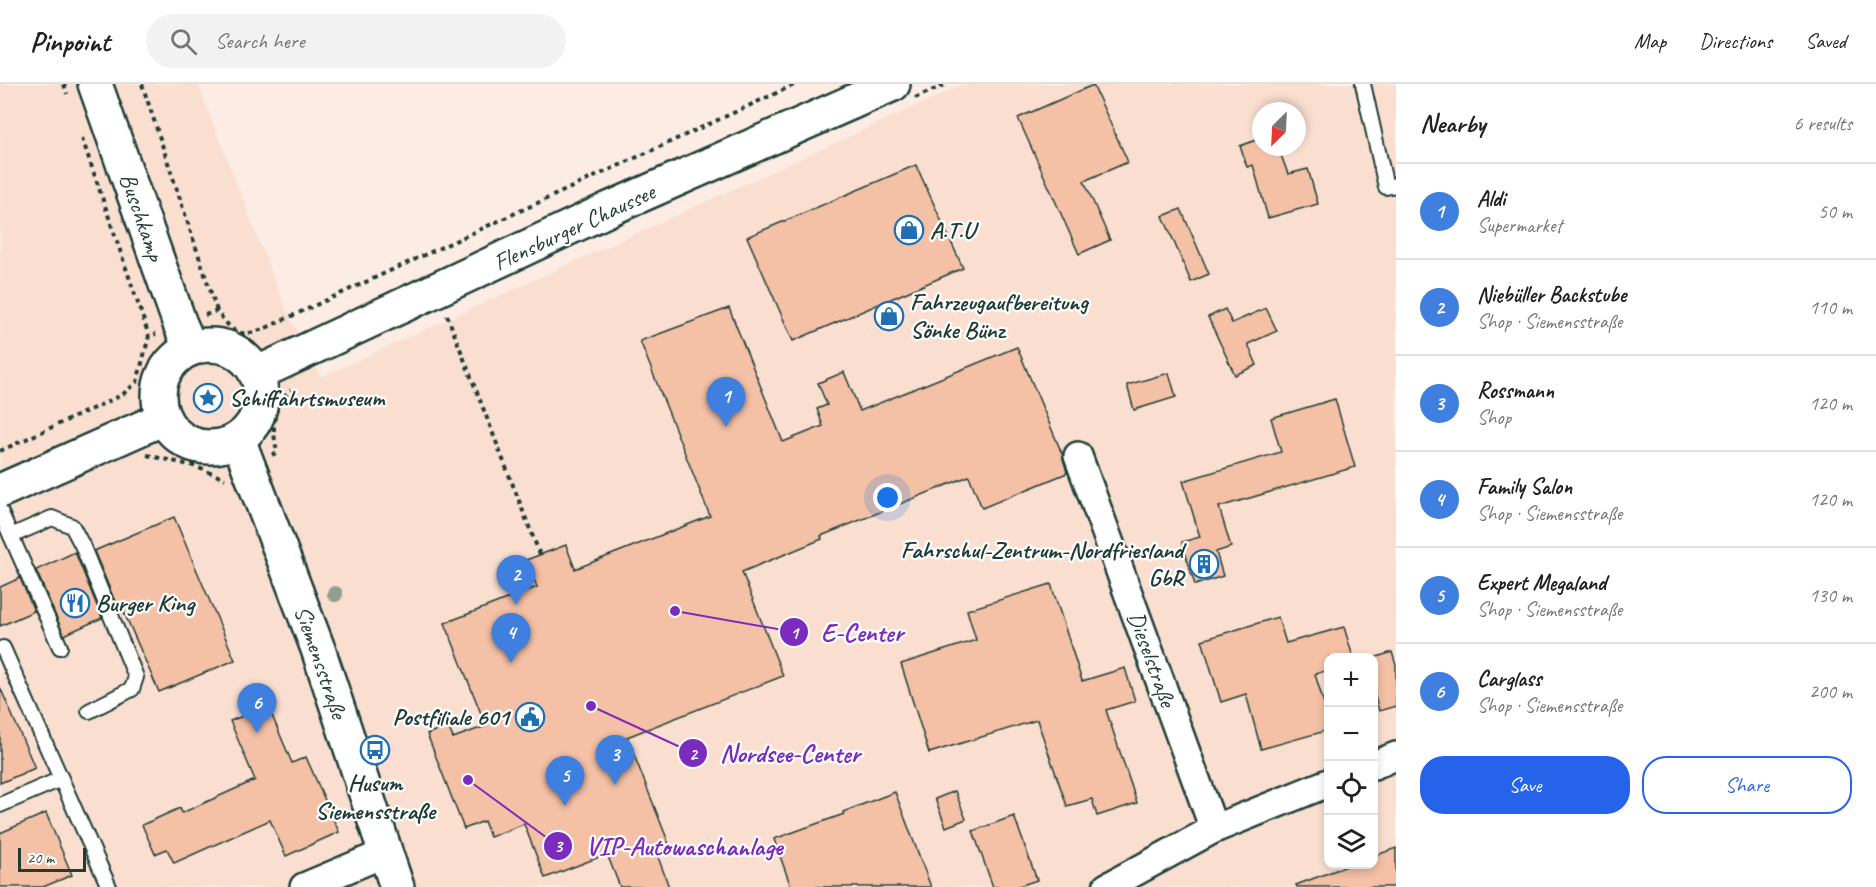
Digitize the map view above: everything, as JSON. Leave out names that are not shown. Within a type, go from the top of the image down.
[{"type":"main road","name":"Flensburger Chaussee","points":[[256,374],[609,209],[893,84]]},
{"type":"main road","name":"Buschkamp","points":[[81,89],[185,337]]},
{"type":"main road","points":[[185,337],[202,345],[237,352],[256,374],[261,391],[258,413],[247,431],[238,439],[210,447],[195,445],[183,440],[164,418],[159,395],[161,383],[166,370],[178,356],[185,337]]},
{"type":"main road","points":[[0,491],[164,418]]},
{"type":"main road","name":"Siemensstraße","points":[[238,439],[318,649],[396,887]]},
{"type":"street","name":"Dieselstraße","points":[[1078,456],[1214,829]]},
{"type":"street","points":[[1378,763],[1396,756]]},
{"type":"street","points":[[1107,887],[1214,829],[1324,785]]},
{"type":"street","points":[[304,887],[386,853]]},
{"type":"lane","points":[[1363,84],[1386,187],[1396,185]]},
{"type":"lane","points":[[0,511],[60,647]]},
{"type":"lane","points":[[11,536],[52,518],[72,526],[82,545],[136,677],[132,689],[89,711]]},
{"type":"lane","points":[[3,648],[110,887]]},
{"type":"lane","points":[[0,805],[61,779]]},
{"type":"path","points":[[64,84],[81,89]]},
{"type":"path","points":[[142,84],[217,311],[232,330],[248,334],[796,84]]},
{"type":"path","points":[[0,451],[122,395],[137,382],[149,336],[79,128]]},
{"type":"path","points":[[149,336],[185,337],[217,311]]},
{"type":"path","points":[[446,314],[540,555]]},
{"type":"shaded area","points":[[0,84],[198,84],[286,310],[321,377],[964,84],[1396,84],[1396,887],[0,887]]},
{"type":"building","points":[[1093,85],[1128,162],[1084,181],[1110,240],[1079,254],[1018,118]]},
{"type":"building","points":[[1252,141],[1252,156],[1281,156],[1288,174],[1308,169],[1318,204],[1268,218],[1253,165],[1247,167],[1240,146]]},
{"type":"building","points":[[916,165],[963,268],[793,341],[747,237]]},
{"type":"building","points":[[1181,209],[1209,274],[1191,282],[1163,216]]},
{"type":"building","points":[[729,308],[783,442],[823,426],[817,409],[827,405],[818,383],[844,372],[860,411],[1017,347],[1063,456],[1067,473],[982,508],[969,476],[821,536],[822,539],[742,572],[783,676],[627,737],[671,849],[657,854],[669,887],[620,887],[607,854],[545,878],[524,824],[490,837],[484,821],[464,829],[427,734],[448,726],[453,738],[486,726],[445,623],[537,587],[526,560],[566,545],[575,569],[710,516],[640,341]]},
{"type":"building","points":[[1266,308],[1277,331],[1248,344],[1257,365],[1235,375],[1208,317],[1225,309],[1232,323]]},
{"type":"building","points":[[1169,373],[1176,397],[1134,410],[1127,385]]},
{"type":"building","points":[[1335,399],[1355,467],[1219,507],[1231,547],[1216,552],[1223,576],[1195,585],[1182,542],[1200,537],[1183,481],[1281,452],[1271,418]]},
{"type":"building","points":[[174,517],[235,660],[159,692],[123,610],[119,611],[94,551]]},
{"type":"building","name":"Burger King","points":[[75,552],[102,618],[64,635],[36,570]]},
{"type":"building","points":[[20,578],[34,611],[0,626],[0,587]]},
{"type":"building","points":[[1051,584],[1082,681],[1125,668],[1135,701],[1106,710],[1137,803],[1097,816],[1092,799],[1067,806],[1037,720],[929,753],[901,664],[976,640],[967,610]]},
{"type":"building","points":[[1278,617],[1286,643],[1344,627],[1352,653],[1324,653],[1324,671],[1315,674],[1324,704],[1324,731],[1261,749],[1246,694],[1221,702],[1202,640]]},
{"type":"building","points":[[1392,652],[1396,665],[1396,706],[1379,711],[1378,707],[1378,657]]},
{"type":"building","points":[[0,687],[35,768],[0,783]]},
{"type":"building","points":[[268,706],[292,763],[306,757],[339,832],[286,856],[270,820],[174,863],[167,849],[155,854],[142,825],[180,808],[182,813],[255,780],[230,721]]},
{"type":"building","points":[[955,791],[966,819],[946,827],[935,799]]},
{"type":"building","points":[[895,792],[931,887],[791,887],[774,839],[844,814],[843,812]]},
{"type":"building","points":[[46,813],[72,875],[43,887],[0,887],[0,833]]},
{"type":"building","points":[[1014,816],[1037,880],[1016,887],[993,887],[973,831]]},
{"type":"building","points":[[1396,848],[1396,887],[1297,887],[1296,885],[1339,869],[1378,869],[1378,855]]},
{"type":"place","name":"A.T.U","points":[[909,230]]},
{"type":"place","name":"Fahrzeugaufbereitung Sönke Bünz","points":[[889,316]]},
{"type":"place","name":"Schiffahrtsmuseum","points":[[208,398]]},
{"type":"place","name":"Aldi","points":[[726,427]]},
{"type":"place","name":"Fahrschul-Zentrum-Nordfriesland GbR","points":[[1204,564]]},
{"type":"place","name":"Burger King","points":[[75,603]]},
{"type":"place","name":"Niebüller Backstube","points":[[516,605]]},
{"type":"place","name":"E-Center","points":[[675,611]]},
{"type":"place","name":"Family Salon","points":[[511,663]]},
{"type":"place","name":"Nordsee-Center","points":[[591,706]]},
{"type":"place","name":"Postfiliale 601","points":[[530,717]]},
{"type":"place","name":"Carglass","points":[[257,733]]},
{"type":"place","name":"Husum Siemensstraße","points":[[375,750]]},
{"type":"place","name":"VIP-Autowaschanlage","points":[[468,780]]},
{"type":"place","name":"Rossmann","points":[[615,785]]},
{"type":"place","name":"Expert Megaland","points":[[565,806]]}]
